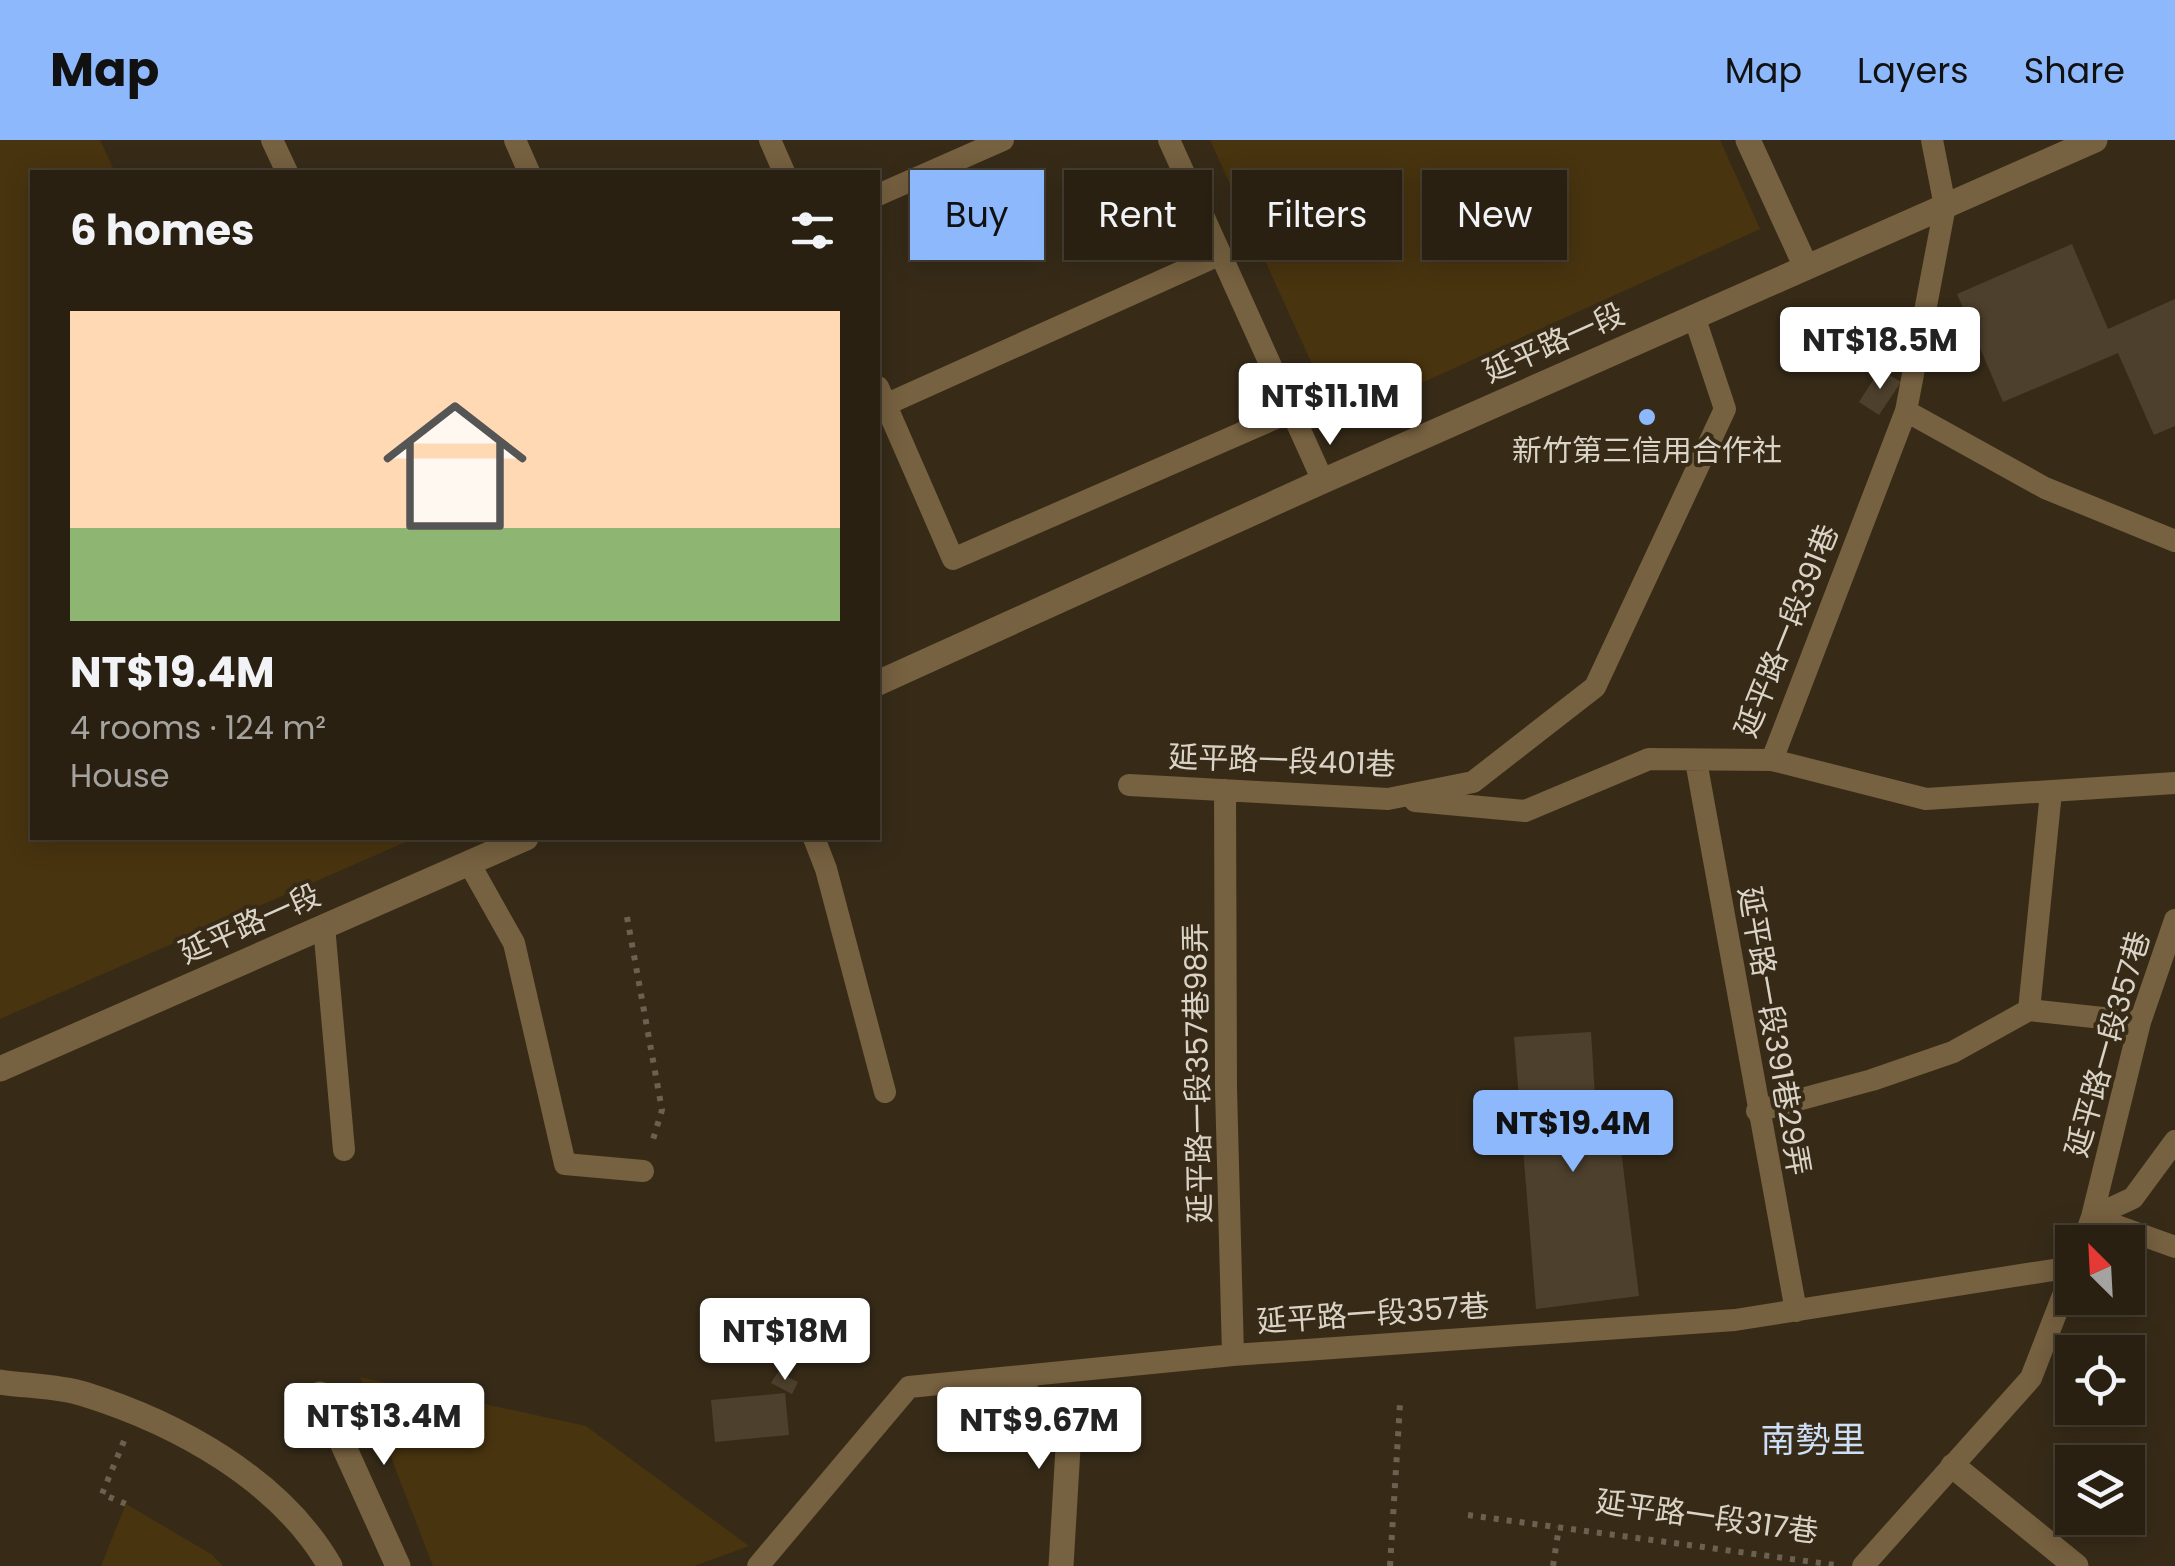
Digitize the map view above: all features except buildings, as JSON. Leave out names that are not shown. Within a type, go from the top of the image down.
[{"type":"street","points":[[1748,140],[1806,267]]},
{"type":"street","name":"延平路一段","points":[[880,681],[2094,140]]},
{"type":"street","name":"延平路一段","points":[[0,1069],[521,840]]},
{"type":"street","points":[[1017,1378],[1068,1448],[1061,1566]]},
{"type":"street","points":[[0,1382],[80,1392],[169,1426],[253,1480],[315,1540],[330,1566]]},
{"type":"street","points":[[320,1394],[398,1566]]},
{"type":"street","points":[[1953,1466],[2076,1566]]},
{"type":"lane","points":[[272,140],[285,170]]},
{"type":"lane","points":[[515,140],[528,170]]},
{"type":"lane","points":[[770,140],[783,170]]},
{"type":"lane","points":[[880,194],[1003,140]]},
{"type":"lane","points":[[1170,140],[1323,481]]},
{"type":"lane","points":[[1932,140],[1945,206]]},
{"type":"lane","name":"延平路一段391巷","points":[[1388,799],[1524,811],[1648,759],[1772,760],[1906,411],[1945,206]]},
{"type":"lane","points":[[1221,254],[882,396],[953,559],[1292,411]]},
{"type":"lane","name":"延平路一段401巷","points":[[1128,785],[1388,799],[1473,782],[1596,687],[1724,409],[1694,316]]},
{"type":"lane","points":[[1906,411],[2046,488],[2175,541]]},
{"type":"lane","points":[[1772,760],[1926,799],[2175,783]]},
{"type":"lane","name":"延平路一段391巷29弄","points":[[1696,761],[1796,1311]]},
{"type":"lane","name":"延平路一段357巷98弄","points":[[1225,790],[1226,1088],[1233,1355]]},
{"type":"lane","points":[[2029,1010],[2051,792]]},
{"type":"lane","points":[[815,840],[826,869],[885,1092]]},
{"type":"lane","points":[[468,862],[514,942],[566,1164],[643,1172]]},
{"type":"lane","name":"延平路一段357巷","points":[[2089,1225],[2140,1022],[2175,920]]},
{"type":"lane","points":[[324,926],[344,1150]]},
{"type":"lane","points":[[1757,1112],[1872,1080],[1953,1052],[2029,1010],[2140,1022]]},
{"type":"lane","points":[[2092,1217],[2132,1198],[2175,1141]]},
{"type":"lane","points":[[2092,1217],[2175,1248]]},
{"type":"lane","name":"延平路一段357巷","points":[[758,1566],[909,1387],[1233,1355],[1735,1320],[2055,1273]]},
{"type":"lane","points":[[1863,1566],[2031,1378],[2055,1315]]},
{"type":"path","points":[[627,917],[662,1110],[643,1172]]},
{"type":"path","points":[[1390,1566],[1400,1404]]},
{"type":"path","points":[[109,1435],[142,1448]]},
{"type":"path","points":[[124,1441],[102,1494],[126,1504]]},
{"type":"path","name":"延平路一段317巷","points":[[1468,1515],[1846,1566]]},
{"type":"path","name":"延平路一段317巷","points":[[1553,1566],[1559,1528]]},
{"type":"shaded area","points":[[0,140],[100,140],[114,170],[30,170],[30,840],[410,840],[0,1019]]},
{"type":"shaded area","points":[[1210,140],[1720,140],[1760,229],[1338,421],[1265,260],[1402,260],[1402,170],[1232,170],[1232,188]]},
{"type":"shaded area","points":[[360,1377],[586,1426],[749,1546],[694,1566],[433,1566]]},
{"type":"shaded area","points":[[126,1504],[211,1554],[223,1566],[101,1566]]},
{"type":"place","name":"新竹第三信用合作社","points":[[1647,417]]},
{"type":"district","name":"南勢里","points":[[1813,1440]]}]
